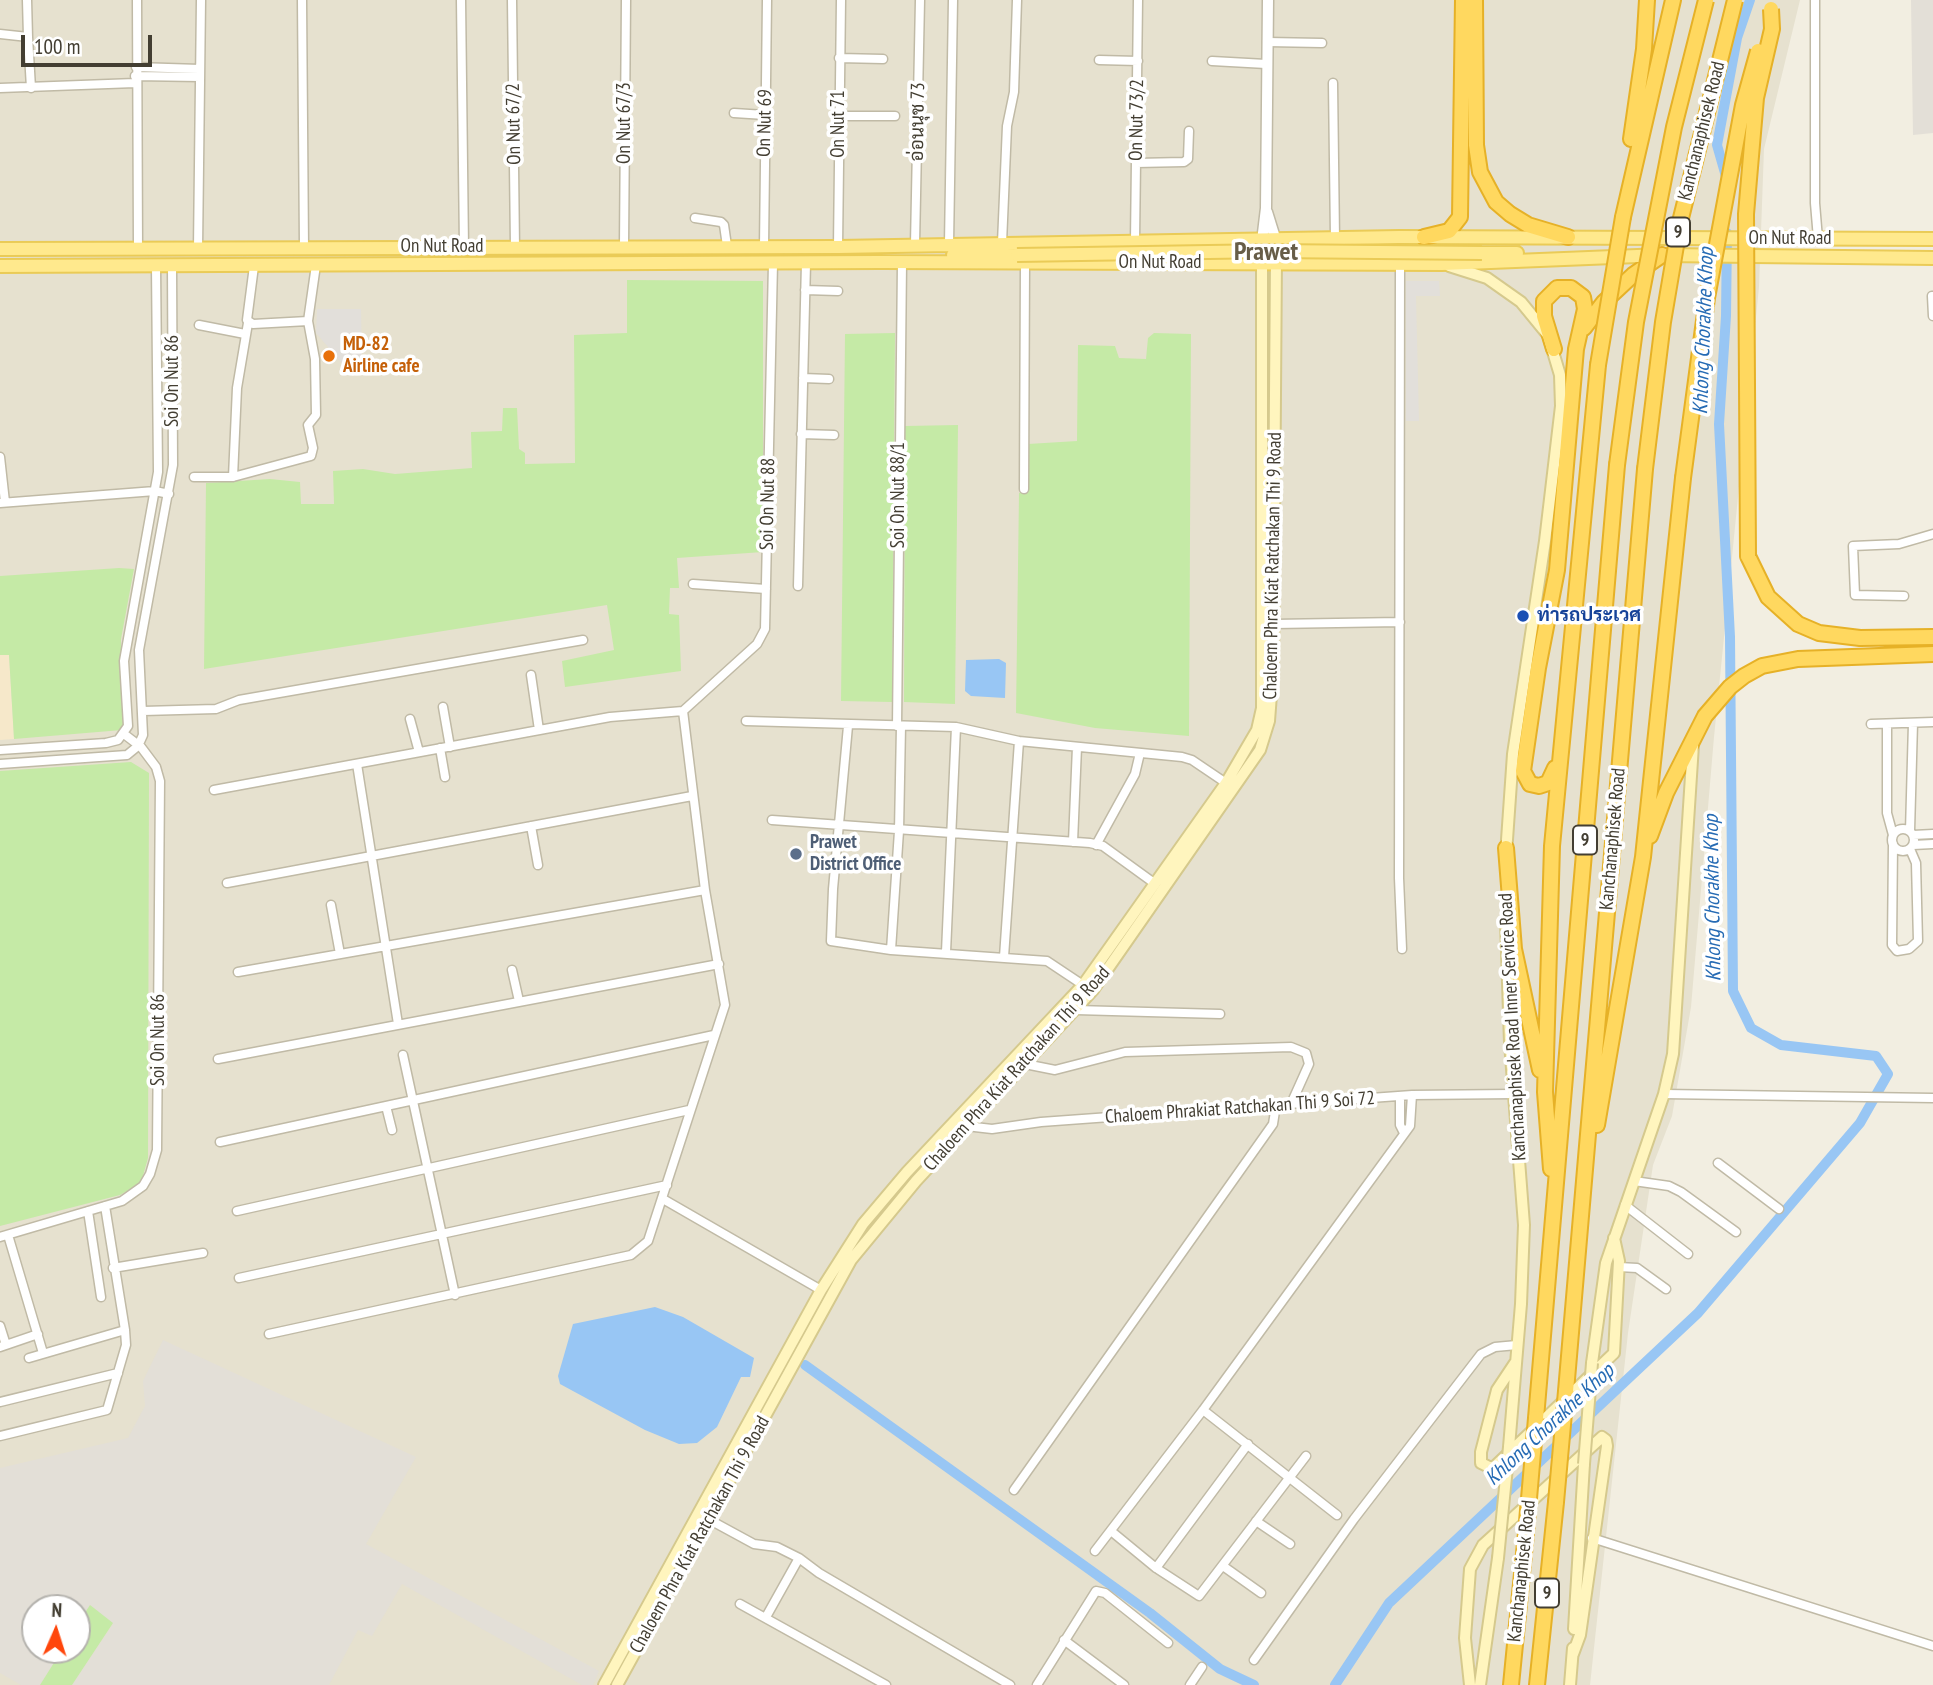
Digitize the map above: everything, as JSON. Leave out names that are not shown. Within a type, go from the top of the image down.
[{"type":"highway","points":[[1424,237],[1449,231],[1460,217],[1463,0]]},
{"type":"highway","points":[[1475,0],[1476,145],[1480,172],[1496,202],[1510,214],[1528,225],[1567,237]]},
{"type":"highway","points":[[1623,217],[1647,0]]},
{"type":"highway","points":[[1555,1215],[1545,1092],[1551,857],[1583,502],[1603,327],[1623,217],[1673,0]]},
{"type":"highway","name":"Kanchanaphisek Road","points":[[1511,1685],[1555,1215],[1617,465],[1636,322],[1674,127],[1706,0]]},
{"type":"highway","name":"Kanchanaphisek Road","points":[[1537,1685],[1566,1391],[1645,469],[1663,322],[1680,222],[1735,0]]},
{"type":"highway","points":[[1584,1183],[1593,1156],[1643,857],[1683,478],[1707,298],[1743,105],[1773,5]]},
{"type":"highway","points":[[1773,5],[1772,29],[1756,98],[1746,214],[1748,556],[1755,576],[1780,611],[1819,633],[1860,638],[1928,635]]},
{"type":"highway","points":[[1579,335],[1610,296],[1633,275],[1662,255]]},
{"type":"highway","points":[[1555,349],[1543,305],[1548,294],[1557,288],[1574,289],[1585,300],[1579,335],[1557,570],[1523,765],[1526,781],[1534,786],[1544,785],[1552,779],[1564,711]]},
{"type":"highway","points":[[1860,638],[1864,647],[1862,656]]},
{"type":"highway","points":[[1643,857],[1666,793],[1693,739],[1705,716],[1730,687],[1762,666],[1797,659],[1929,656]]},
{"type":"highway","points":[[1506,848],[1514,949],[1545,1092]]},
{"type":"main road","name":"On Nut Road","points":[[0,249],[838,247],[1424,237],[1933,239]]},
{"type":"main road","name":"On Nut Road","points":[[1571,253],[1606,239]]},
{"type":"main road","points":[[1312,262],[1306,261],[1301,254],[1304,246],[1314,240]]},
{"type":"main road","points":[[1222,241],[1234,252],[1232,260],[1223,264]]},
{"type":"main road","name":"Chaloem Phra Kiat Ratchakan Thi 9 Road","points":[[604,1685],[821,1290],[863,1224],[907,1172],[1083,985],[1226,783],[1257,730],[1262,708],[1262,241]]},
{"type":"main road","name":"Chaloem Phra Kiat Ratchakan Thi 9 Road","points":[[617,1685],[851,1260],[876,1226],[1076,1010],[1108,971],[1260,750],[1271,713],[1274,624],[1276,241]]},
{"type":"main road","name":"On Nut Road","points":[[884,245],[924,255]]},
{"type":"main road","points":[[155,248],[156,267]]},
{"type":"main road","points":[[171,248],[172,266]]},
{"type":"main road","name":"On Nut Road","points":[[0,267],[902,263],[1482,253],[1571,253],[1609,257]]},
{"type":"main road","name":"On Nut Road","points":[[880,262],[924,255],[1223,264],[1442,264],[1662,255],[1933,258]]},
{"type":"main road","points":[[1914,259],[1933,270]]},
{"type":"main road","name":"Kanchanaphisek Road Inner Service Road","points":[[1442,264],[1488,278],[1506,290],[1539,322],[1555,349],[1560,375],[1561,406],[1540,579],[1513,754],[1506,848],[1507,960],[1524,1225],[1499,1558],[1480,1685]]},
{"type":"main road","points":[[1570,1685],[1584,1464],[1598,1310],[1614,1238],[1664,1094],[1677,1024],[1693,739]]},
{"type":"main road","points":[[1515,1363],[1497,1390],[1481,1452],[1481,1463],[1489,1467],[1494,1467],[1614,1353],[1619,1267],[1614,1238]]},
{"type":"main road","points":[[1470,1685],[1465,1638],[1470,1569],[1483,1545],[1602,1437],[1607,1446],[1580,1635],[1573,1654]]},
{"type":"street","points":[[27,0],[30,88]]},
{"type":"street","points":[[137,0],[135,76],[138,248]]},
{"type":"street","points":[[198,248],[201,0]]},
{"type":"street","points":[[302,0],[304,247]]},
{"type":"street","points":[[461,0],[464,247]]},
{"type":"street","name":"On Nut 67/2","points":[[512,0],[516,247]]},
{"type":"street","name":"On Nut 67/3","points":[[624,246],[625,0]]},
{"type":"street","name":"On Nut 69","points":[[764,247],[767,0]]},
{"type":"street","name":"On Nut 71","points":[[838,247],[841,0]]},
{"type":"street","name":"อ่อนนุช 73","points":[[915,244],[920,0]]},
{"type":"street","points":[[949,244],[953,0]]},
{"type":"street","points":[[1002,243],[1007,126],[1014,92],[1017,0]]},
{"type":"street","name":"On Nut 73/2","points":[[1135,241],[1138,0]]},
{"type":"street","name":"Chaloem Phra Kiat Ratchakan Thi 9 Road","points":[[1262,241],[1266,208],[1268,0]]},
{"type":"street","points":[[1815,0],[1815,203],[1818,239]]},
{"type":"street","points":[[0,34],[28,37]]},
{"type":"street","points":[[1267,43],[1322,43]]},
{"type":"street","points":[[839,58],[883,60]]},
{"type":"street","points":[[1099,60],[1138,61]]},
{"type":"street","points":[[1212,61],[1266,64]]},
{"type":"street","points":[[0,88],[30,88],[135,76],[200,73]]},
{"type":"street","points":[[1333,83],[1335,239]]},
{"type":"street","points":[[733,113],[765,115]]},
{"type":"street","points":[[839,116],[895,116]]},
{"type":"street","points":[[1136,163],[1184,162],[1188,159],[1189,131]]},
{"type":"street","name":"Chaloem Phra Kiat Ratchakan Thi 9 Road","points":[[1266,208],[1276,241]]},
{"type":"street","points":[[695,218],[724,225],[727,246]]},
{"type":"street","points":[[1021,259],[1024,489]]},
{"type":"street","points":[[1400,262],[1399,878],[1402,949]]},
{"type":"street","name":"Soi On Nut 88","points":[[683,711],[762,638],[766,589],[773,263]]},
{"type":"street","points":[[798,586],[806,263]]},
{"type":"street","name":"Soi On Nut 88/1","points":[[891,950],[899,831],[902,263]]},
{"type":"street","points":[[194,477],[233,477],[311,456],[313,448],[308,425],[316,415],[316,383],[308,321],[316,265]]},
{"type":"street","name":"Soi On Nut 86","points":[[139,744],[145,727],[139,650],[173,465],[172,266]]},
{"type":"street","points":[[233,477],[237,388],[254,266]]},
{"type":"street","name":"Soi On Nut 86","points":[[4,1236],[122,1200],[143,1186],[150,1174],[158,1140],[160,781],[156,767],[139,744],[124,734],[130,718],[124,661],[159,458],[156,267]]},
{"type":"street","points":[[805,290],[838,291]]},
{"type":"street","points":[[1932,296],[1933,316]]},
{"type":"street","points":[[248,323],[308,321]]},
{"type":"street","points":[[199,325],[245,334]]},
{"type":"street","points":[[803,378],[830,379]]},
{"type":"street","points":[[801,433],[834,435]]},
{"type":"street","points":[[0,457],[2,502],[155,491],[169,494]]},
{"type":"street","points":[[1904,596],[1855,595],[1853,546],[1899,544],[1933,534]]},
{"type":"street","points":[[692,584],[766,589]]},
{"type":"street","points":[[1274,624],[1399,622]]},
{"type":"street","points":[[143,711],[216,709],[239,700],[583,640]]},
{"type":"street","points":[[531,675],[538,730]]},
{"type":"street","points":[[443,707],[450,747]]},
{"type":"street","points":[[214,790],[610,717],[683,711],[705,890],[725,1004],[648,1241],[631,1255],[269,1334]]},
{"type":"street","points":[[410,719],[418,752]]},
{"type":"street","points":[[746,721],[956,727],[1018,741],[1192,760],[1226,783]]},
{"type":"street","points":[[1871,724],[1933,722]]},
{"type":"street","points":[[1886,723],[1887,813],[1893,840],[1892,945],[1897,951],[1909,949],[1918,941],[1916,863],[1911,840],[1913,723]]},
{"type":"street","points":[[848,726],[830,939],[834,943],[891,950],[1047,961],[1083,985]]},
{"type":"street","points":[[946,952],[956,727]]},
{"type":"street","points":[[0,750],[106,743],[118,740],[124,734]]},
{"type":"street","points":[[1004,957],[1018,741]]},
{"type":"street","points":[[0,764],[111,758],[127,755],[139,744]]},
{"type":"street","points":[[1073,842],[1077,747]]},
{"type":"street","points":[[440,748],[445,777]]},
{"type":"street","points":[[1096,845],[1135,774],[1140,753]]},
{"type":"street","points":[[357,764],[398,1024]]},
{"type":"street","points":[[227,883],[692,796]]},
{"type":"street","points":[[772,820],[1103,846],[1154,884]]},
{"type":"street","points":[[531,826],[538,865]]},
{"type":"street","points":[[1893,840],[1900,829],[1911,840],[1933,844]]},
{"type":"street","points":[[1893,840],[1900,851],[1911,840],[1933,834]]},
{"type":"street","points":[[238,972],[705,890]]},
{"type":"street","points":[[331,905],[340,954]]},
{"type":"street","points":[[219,1059],[719,964]]},
{"type":"street","points":[[512,970],[519,1001]]},
{"type":"street","points":[[1076,1010],[1220,1014]]},
{"type":"street","points":[[220,1142],[715,1035]]},
{"type":"street","points":[[1025,1064],[1055,1070],[1125,1052],[1290,1047],[1306,1053],[1309,1064],[1291,1104]]},
{"type":"street","points":[[403,1055],[455,1295]]},
{"type":"street","name":"Chaloem Phrakiat Ratchakan Thi 9 Soi 72","points":[[966,1126],[992,1129],[1041,1122],[1412,1095],[1514,1094]]},
{"type":"street","points":[[1664,1094],[1933,1098]]},
{"type":"street","points":[[1095,1551],[1203,1410],[1410,1126],[1412,1095]]},
{"type":"street","points":[[1399,1096],[1400,1125],[1404,1133]]},
{"type":"street","points":[[1014,1490],[1273,1124],[1276,1105]]},
{"type":"street","points":[[386,1106],[392,1130]]},
{"type":"street","points":[[237,1211],[689,1110]]},
{"type":"street","points":[[1718,1163],[1779,1209]]},
{"type":"street","points":[[1633,1181],[1669,1186],[1681,1192],[1736,1233]]},
{"type":"street","points":[[239,1279],[667,1185]]},
{"type":"street","points":[[663,1199],[821,1290]]},
{"type":"street","points":[[1625,1205],[1688,1254]]},
{"type":"street","points":[[0,1436],[105,1412],[126,1345],[105,1206]]},
{"type":"street","points":[[88,1211],[101,1297]]},
{"type":"street","points":[[4,1236],[43,1353]]},
{"type":"street","points":[[113,1268],[203,1253]]},
{"type":"street","points":[[1619,1267],[1637,1268],[1666,1289]]},
{"type":"street","points":[[0,1326],[3,1346],[38,1334]]},
{"type":"street","points":[[29,1358],[125,1330]]},
{"type":"street","points":[[1254,1660],[1338,1541],[1481,1354],[1495,1347],[1517,1345]]},
{"type":"street","points":[[0,1402],[118,1373]]},
{"type":"street","points":[[1203,1410],[1337,1515]]},
{"type":"street","points":[[1156,1568],[1248,1444]]},
{"type":"street","points":[[1111,1531],[1156,1568],[1199,1596],[1306,1456]]},
{"type":"street","points":[[708,1520],[754,1544],[777,1547],[799,1558],[819,1573],[1010,1685]]},
{"type":"street","points":[[1256,1521],[1290,1544]]},
{"type":"street","points":[[1592,1538],[1933,1646]]},
{"type":"street","points":[[766,1617],[799,1558]]},
{"type":"street","points":[[1223,1566],[1261,1593]]},
{"type":"street","points":[[1037,1685],[1092,1594],[1100,1591],[1168,1643]]},
{"type":"street","points":[[740,1604],[886,1685]]},
{"type":"street","points":[[1064,1640],[1124,1685]]},
{"type":"street","points":[[1190,1685],[1202,1668]]},
{"type":"shaded area","points":[[0,0],[1800,0],[1764,149],[1759,287],[1714,737],[1691,1007],[1672,1116],[1653,1165],[1628,1333],[1590,1685],[0,1685]]},
{"type":"shaded area","points":[[1911,0],[1933,0],[1933,133],[1913,135]]},
{"type":"shaded area","points":[[1406,281],[1439,281],[1440,296],[1416,296],[1419,421],[1406,421]]},
{"type":"shaded area","points":[[317,309],[361,309],[362,360],[346,368],[316,333]]},
{"type":"shaded area","points":[[0,655],[9,655],[14,739],[0,740]]},
{"type":"shaded area","points":[[163,1340],[416,1457],[366,1544],[599,1671],[593,1685],[582,1685],[402,1584],[372,1636],[358,1630],[329,1685],[72,1685],[86,1664],[91,1664],[91,1657],[113,1624],[91,1606],[91,1594],[21,1594],[21,1664],[53,1664],[40,1685],[21,1685],[0,1673],[0,1468],[128,1438],[145,1406],[143,1381]]},
{"type":"green space","points":[[627,280],[763,281],[763,552],[677,558],[679,588],[670,588],[669,614],[679,615],[681,671],[565,687],[562,661],[614,650],[607,605],[204,669],[206,483],[270,479],[300,482],[301,504],[334,504],[333,471],[363,469],[395,474],[472,468],[471,432],[502,431],[503,408],[517,408],[519,449],[525,453],[525,464],[575,463],[574,335],[627,333]]},
{"type":"green space","points":[[895,333],[892,702],[841,701],[845,334]]},
{"type":"green space","points":[[1154,333],[1191,334],[1189,736],[1095,728],[1016,713],[1019,493],[1029,491],[1028,444],[1077,441],[1078,345],[1115,346],[1119,358],[1146,359],[1148,338]]},
{"type":"green space","points":[[958,425],[955,704],[904,702],[905,426]]},
{"type":"green space","points":[[134,569],[121,639],[121,697],[125,719],[122,730],[14,739],[9,655],[0,655],[0,576]]},
{"type":"green space","points":[[131,762],[149,773],[148,1158],[141,1183],[120,1195],[0,1226],[0,771]]},
{"type":"green space","points":[[91,1606],[113,1623],[91,1656]]},
{"type":"green space","points":[[53,1664],[86,1664],[72,1685],[40,1685]]},
{"type":"water","points":[[999,659],[1006,663],[1005,698],[971,696],[965,691],[966,660]]},
{"type":"water","points":[[655,1307],[683,1317],[754,1358],[750,1377],[741,1377],[717,1427],[697,1443],[679,1444],[645,1430],[560,1384],[558,1376],[573,1324]]},
{"type":"waterway","name":"Khlong Chorakhe Khop","points":[[1727,180],[1717,145],[1737,38],[1750,0]]},
{"type":"waterway","name":"Khlong Chorakhe Khop","points":[[1335,1685],[1389,1603],[1698,1313],[1860,1123],[1888,1074],[1876,1056],[1781,1045],[1751,1028],[1733,991],[1730,637],[1719,424],[1726,316],[1727,233]]},
{"type":"waterway","points":[[805,1365],[1150,1613],[1220,1669],[1254,1685]]},
{"type":"place","name":"MD-82 Airline cafe","points":[[329,356]]},
{"type":"place","name":"ท่ารถประเวศ","points":[[1523,616]]},
{"type":"place","name":"Prawet District Office","points":[[796,854]]},
{"type":"district","name":"Prawet","points":[[1266,253]]}]
